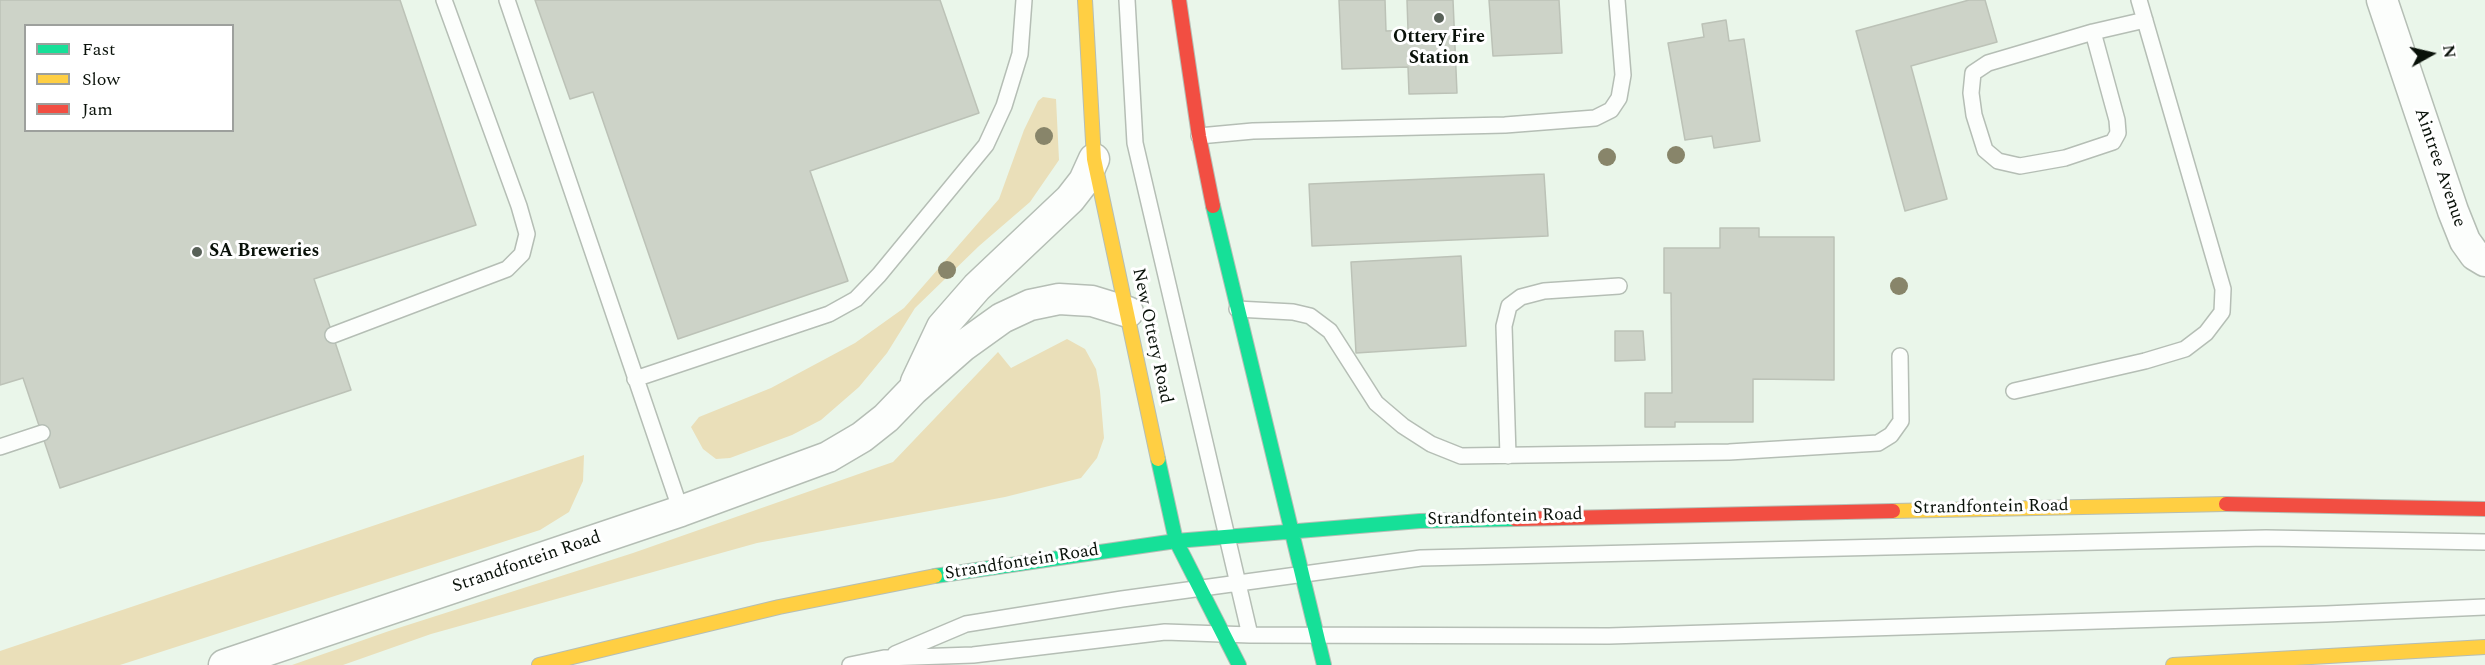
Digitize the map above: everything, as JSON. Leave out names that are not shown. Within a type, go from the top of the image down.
[{"type":"main road","name":"New Ottery Road","points":[[1085,0],[1094,159],[1176,541],[1239,665]]},
{"type":"main road","points":[[1179,0],[1200,136],[1237,309],[1324,665]]},
{"type":"main road","name":"Strandfontein Road","points":[[539,665],[791,604],[950,573],[1176,541],[1474,518],[2228,504],[2485,509]]},
{"type":"main road","points":[[2174,665],[2485,647]]},
{"type":"street","name":"Aintree Avenue","points":[[2382,0],[2453,211],[2465,241],[2475,255],[2485,261]]},
{"type":"street","name":"Strandfontein Road","points":[[913,390],[925,359],[942,327],[977,287],[1070,198],[1084,181],[1094,159]]},
{"type":"street","name":"Strandfontein Road","points":[[224,665],[681,511],[828,457],[862,437],[886,418],[913,390],[1002,318],[1030,305],[1059,299],[1092,301],[1128,312]]},
{"type":"lane","points":[[333,335],[507,268],[522,254],[527,234],[519,206],[444,0]]},
{"type":"lane","points":[[507,0],[681,511]]},
{"type":"lane","points":[[635,379],[829,314],[856,299],[879,275],[986,145],[1004,106],[1020,54],[1024,0]]},
{"type":"lane","points":[[1127,0],[1135,143],[1250,635]]},
{"type":"lane","points":[[1200,136],[1253,131],[1505,125],[1595,118],[1611,110],[1619,98],[1623,75],[1617,0]]},
{"type":"lane","points":[[2014,391],[2145,361],[2185,348],[2206,333],[2222,312],[2223,289],[2139,0]]},
{"type":"lane","points":[[2093,32],[2117,120],[2118,133],[2113,142],[2065,158],[2020,166],[1998,161],[1985,150],[1974,115],[1971,93],[1972,73],[1988,63],[2093,32],[2145,20]]},
{"type":"lane","points":[[1508,456],[1504,326],[1509,306],[1521,297],[1544,291],[1619,286]]},
{"type":"lane","points":[[1237,309],[1293,312],[1310,316],[1330,332],[1376,403],[1403,426],[1431,444],[1461,456],[1729,452],[1878,443],[1891,435],[1900,421],[1900,356]]},
{"type":"lane","points":[[0,447],[42,433]]},
{"type":"lane","points":[[884,658],[966,624],[1199,588],[1421,558],[2254,538],[2485,542]]},
{"type":"lane","points":[[850,665],[884,658],[972,655],[1166,632],[1223,635],[1610,636],[2314,615],[2485,607]]},
{"type":"shaded area","points":[[1043,97],[1056,99],[1059,160],[1030,202],[979,246],[915,308],[887,353],[859,387],[821,420],[792,435],[730,458],[716,459],[703,449],[691,427],[699,417],[771,388],[855,343],[904,308],[999,199],[1024,130],[1038,101]]},
{"type":"shaded area","points":[[1067,339],[1085,349],[1096,369],[1100,391],[1104,438],[1097,458],[1081,478],[1005,497],[757,543],[431,634],[343,665],[292,665],[389,631],[633,553],[893,462],[998,352],[1011,368]]},
{"type":"shaded area","points":[[584,455],[583,481],[569,512],[540,530],[120,665],[0,665],[0,651]]},
{"type":"building","name":"SA Breweries","points":[[0,0],[400,0],[476,225],[314,279],[351,390],[60,488],[23,378],[0,385]]},
{"type":"building","points":[[535,0],[940,0],[979,113],[810,171],[848,281],[678,339],[593,92],[570,99]]},
{"type":"building","points":[[1339,0],[1385,0],[1386,31],[1408,30],[1407,0],[1453,0],[1457,93],[1409,94],[1408,67],[1342,69]]},
{"type":"building","points":[[1489,0],[1559,0],[1562,53],[1493,56]]},
{"type":"building","points":[[1969,0],[1985,0],[1997,42],[1911,66],[1947,199],[1905,211],[1856,31]]},
{"type":"building","points":[[1726,20],[1729,41],[1744,39],[1760,141],[1714,148],[1712,136],[1685,140],[1668,43],[1704,37],[1702,24]]},
{"type":"building","points":[[1544,174],[1548,236],[1312,246],[1309,184]]},
{"type":"building","points":[[1720,228],[1759,228],[1759,237],[1834,237],[1834,380],[1753,379],[1753,422],[1675,422],[1675,427],[1645,427],[1645,393],[1672,393],[1671,293],[1664,293],[1664,248],[1720,248]]},
{"type":"building","points":[[1461,256],[1466,346],[1356,353],[1351,262]]},
{"type":"building","points":[[1615,331],[1643,331],[1645,360],[1615,361]]},
{"type":"traffic: fast","points":[[1213,206],[1324,665]]},
{"type":"traffic: fast","points":[[1158,459],[1176,541],[1239,665]]},
{"type":"traffic: fast","points":[[935,576],[1176,541],[1420,521],[1515,519]]},
{"type":"traffic: slow","points":[[1085,0],[1094,159],[1158,459]]},
{"type":"traffic: slow","points":[[1893,511],[2226,504]]},
{"type":"traffic: slow","points":[[539,665],[779,607],[935,576]]},
{"type":"traffic: slow","points":[[2173,665],[2485,647]]},
{"type":"traffic: jam","points":[[1179,0],[1199,136],[1213,206]]},
{"type":"traffic: jam","points":[[2226,504],[2485,509]]},
{"type":"traffic: jam","points":[[1515,519],[1893,511]]},
{"type":"place","name":"Ottery Fire Station","points":[[1439,18]]},
{"type":"place","name":"SA Breweries","points":[[197,252]]}]
